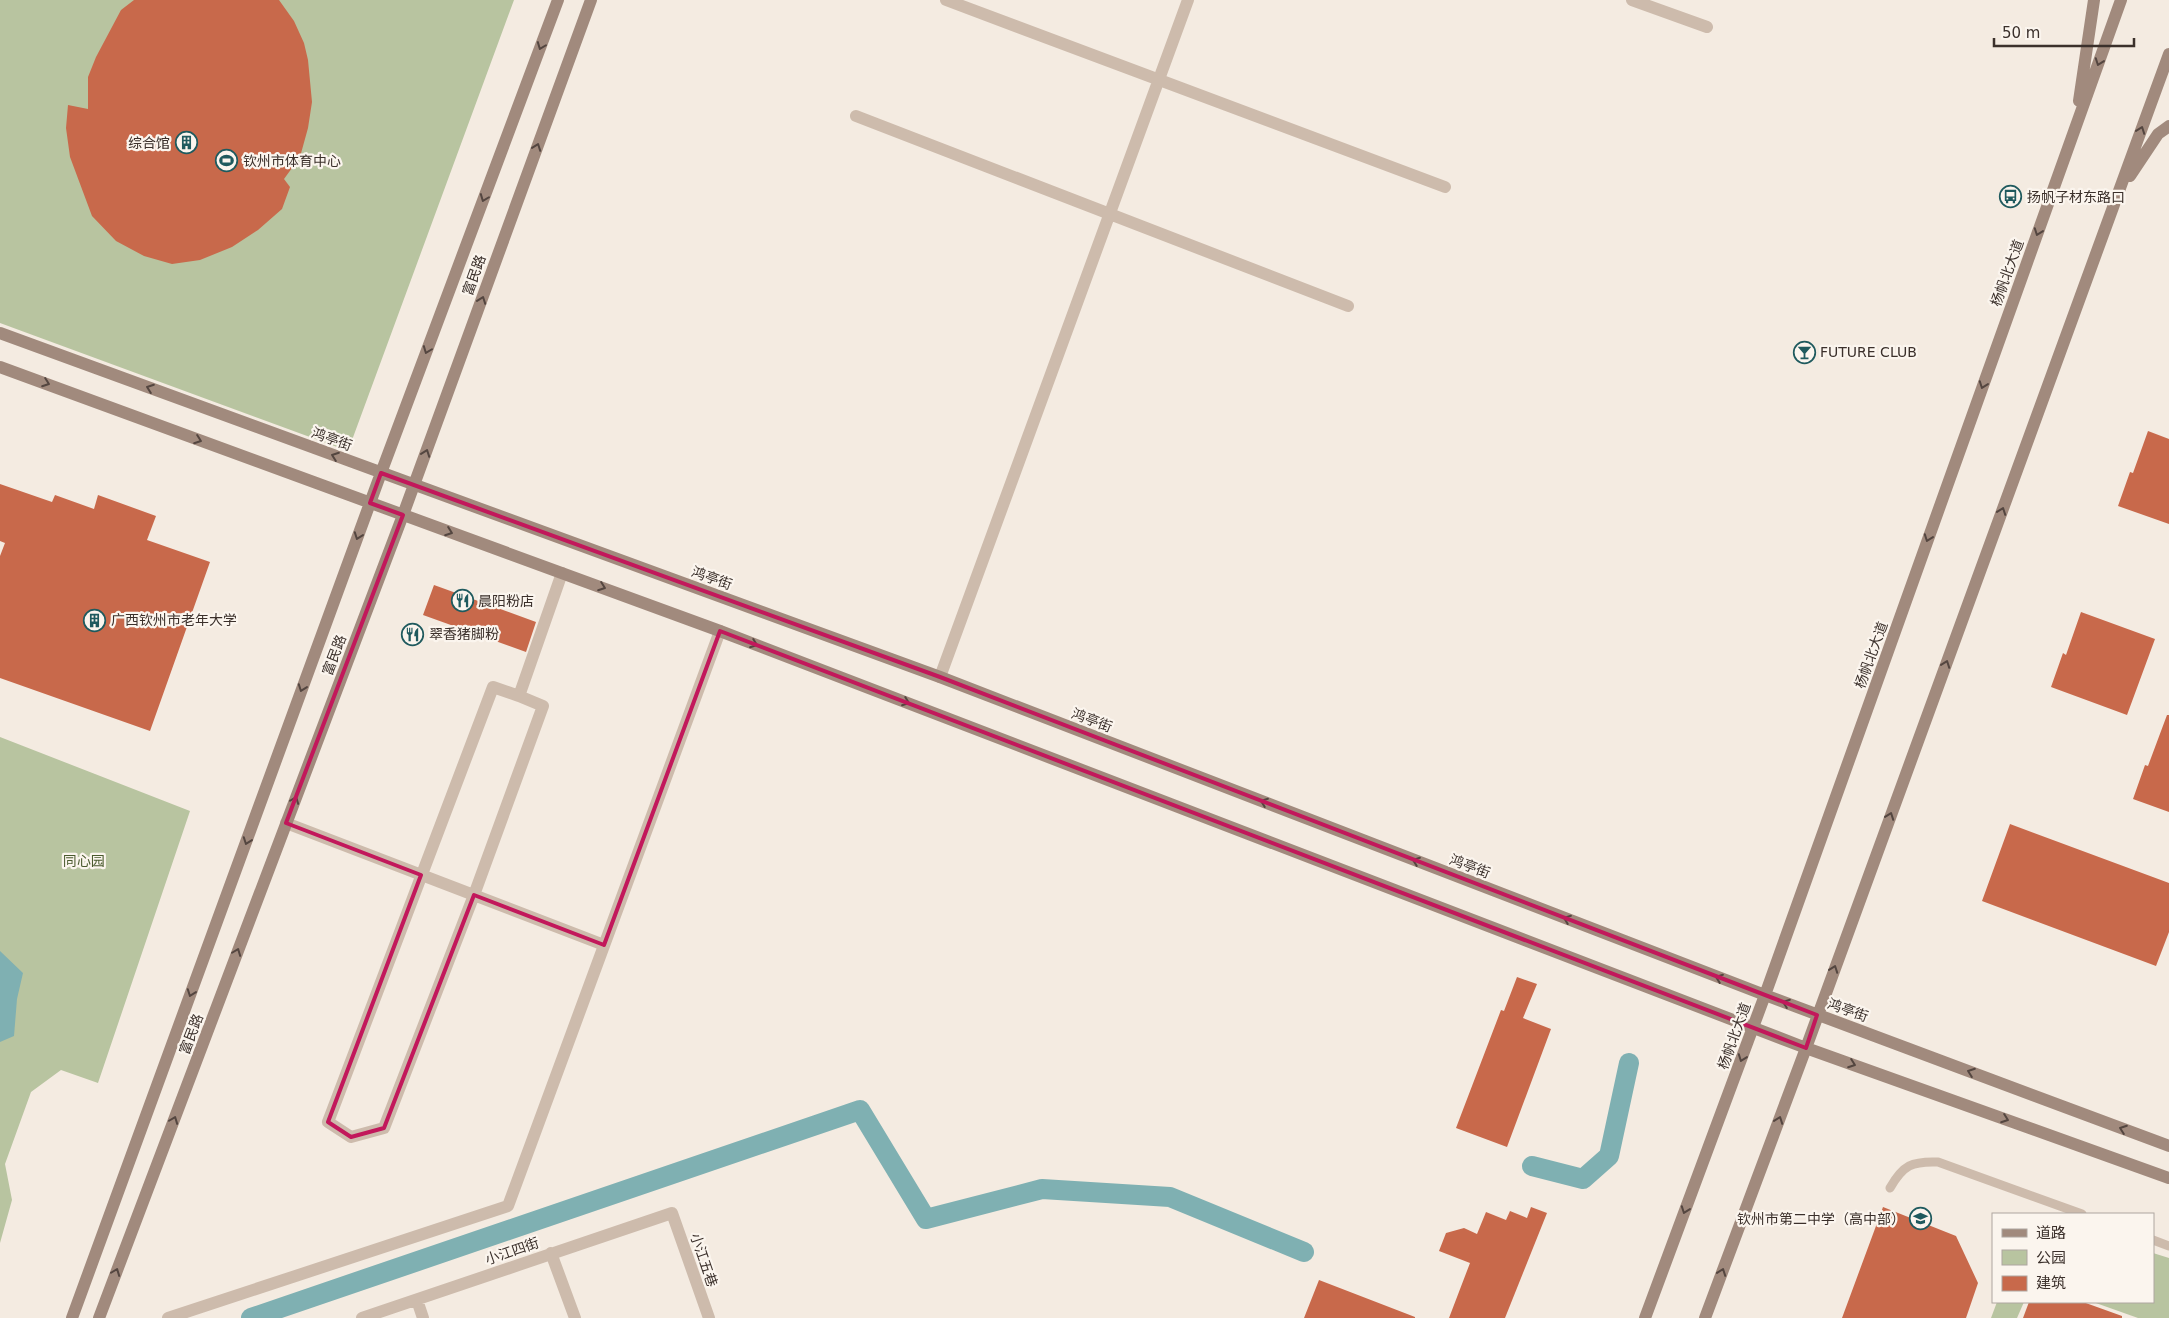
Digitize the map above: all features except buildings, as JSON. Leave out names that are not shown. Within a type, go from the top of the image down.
[{"type":"street","name":"富民路","points":[[72,1318],[381,473],[558,0]]},
{"type":"street","name":"富民路","points":[[99,1318],[414,486],[591,0]]},
{"type":"street","points":[[946,0],[1445,187]]},
{"type":"street","points":[[940,677],[1188,0]]},
{"type":"street","points":[[1632,0],[1707,27]]},
{"type":"street","points":[[2074,131],[2094,0]]},
{"type":"street","name":"杨帆北大道","points":[[1645,1318],[1753,1028],[2121,0]]},
{"type":"street","points":[[1705,1318],[1806,1048],[2169,54]]},
{"type":"street","points":[[856,116],[1348,306]]},
{"type":"street","points":[[2118,193],[2158,134],[2169,126]]},
{"type":"street","name":"鸿亭街","points":[[0,333],[940,677],[1764,995],[2169,1146]]},
{"type":"street","points":[[0,366],[720,631],[1806,1048],[2169,1178]]},
{"type":"street","points":[[519,696],[562,573]]},
{"type":"street","points":[[168,1318],[508,1206],[720,631]]},
{"type":"street","points":[[493,687],[543,706],[474,895],[384,1128],[351,1138],[328,1122],[421,875],[493,687]]},
{"type":"street","points":[[286,823],[604,945]]},
{"type":"street","name":"小江四街","points":[[362,1318],[672,1213]]},
{"type":"street","name":"小江五巷","points":[[672,1213],[709,1318]]},
{"type":"street","points":[[552,1253],[575,1318]]},
{"type":"street","points":[[417,1300],[423,1318]]},
{"type":"lane","points":[[1890,1188],[1899,1173],[1909,1166],[1921,1162],[1938,1162],[2079,1213]]},
{"type":"lane","points":[[2154,1240],[2169,1246]]},
{"type":"highlighted area","points":[[381,473],[940,677],[1817,1015],[1806,1048],[720,631],[604,945],[474,895],[384,1128],[351,1137],[328,1122],[421,875],[286,823],[403,515],[370,503]]},
{"type":"green space","name":"钦州市体育中心","points":[[0,0],[514,0],[348,451],[0,323]]},
{"type":"green space","name":"同心园","points":[[0,737],[190,811],[98,1083],[61,1070],[31,1092],[5,1164],[12,1200],[0,1243]]},
{"type":"green space","points":[[2154,1253],[2169,1258],[2169,1318],[2138,1318],[2096,1303],[2154,1303]]},
{"type":"green space","points":[[1997,1303],[2024,1303],[2017,1318],[1991,1318]]},
{"type":"water","points":[[0,951],[23,973],[17,999],[14,1036],[0,1042]]},
{"type":"waterway","points":[[1532,1166],[1583,1179],[1609,1156],[1629,1063]]},
{"type":"waterway","points":[[251,1318],[860,1110],[926,1219],[1042,1189],[1170,1197],[1304,1252]]},
{"type":"place","name":"综合馆","points":[[186,143]]},
{"type":"place","name":"钦州市体育中心","points":[[227,161]]},
{"type":"place","name":"扬帆子材东路口","points":[[2011,197]]},
{"type":"place","name":"FUTURE CLUB","points":[[1804,352]]},
{"type":"place","name":"晨阳粉店","points":[[462,601]]},
{"type":"place","name":"广西钦州市老年大学","points":[[95,620]]},
{"type":"place","name":"翠香猪脚粉","points":[[413,634]]},
{"type":"place","name":"钦州市第二中学（高中部）","points":[[1921,1219]]}]
